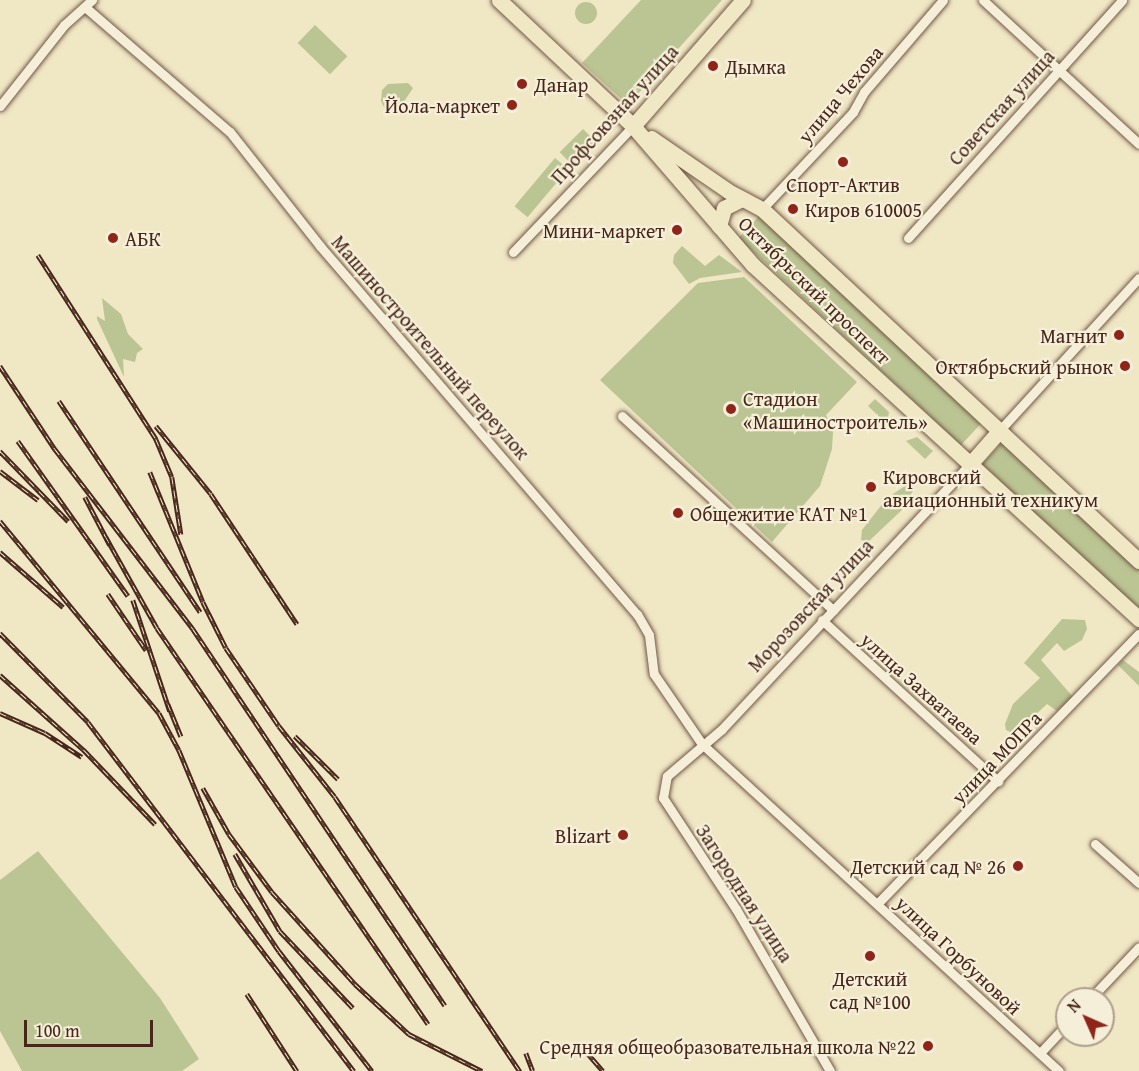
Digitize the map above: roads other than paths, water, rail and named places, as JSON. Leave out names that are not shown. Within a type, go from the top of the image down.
[{"type":"main road","name":"Октябрьский проспект","points":[[499,0],[633,126],[753,265],[1139,619]]},
{"type":"main road","name":"Профсоюзная улица","points":[[633,126],[743,0]]},
{"type":"main road","name":"Октябрьский проспект","points":[[633,126],[742,199],[762,209],[1139,561]]},
{"type":"main road","points":[[719,226],[724,208],[742,199]]},
{"type":"main road","name":"Морозовская улица","points":[[971,463],[1000,430]]},
{"type":"street","name":"улица Чехова","points":[[762,209],[853,112],[864,92],[943,0]]},
{"type":"street","points":[[983,0],[1139,144]]},
{"type":"street","name":"Советская улица","points":[[908,238],[1122,0]]},
{"type":"street","points":[[0,106],[64,25],[88,3]]},
{"type":"street","name":"Машиностроительный переулок","points":[[88,3],[230,132],[320,246],[637,614],[649,635],[654,674],[702,744]]},
{"type":"street","name":"Профсоюзная улица","points":[[513,252],[633,126]]},
{"type":"street","name":"Морозовская улица","points":[[1000,430],[1139,278]]},
{"type":"street","points":[[622,416],[833,610]]},
{"type":"street","name":"Морозовская улица","points":[[702,744],[722,729],[971,463]]},
{"type":"street","name":"улица Захватаева","points":[[822,620],[998,781]]},
{"type":"street","name":"улица МОПРа","points":[[877,904],[1139,634]]},
{"type":"street","name":"улица Горбуновой","points":[[702,744],[1059,1071]]},
{"type":"street","name":"Загородная улица","points":[[702,744],[667,776],[663,798],[736,909],[830,1071]]},
{"type":"street","points":[[1095,844],[1139,884]]},
{"type":"street","points":[[1101,987],[1139,947]]},
{"type":"street","points":[[1040,1053],[1055,1037]]},
{"type":"railway","points":[[38,255],[156,439],[172,477],[181,534]]},
{"type":"railway","points":[[0,366],[55,449],[193,629],[445,1006]]},
{"type":"railway","points":[[59,401],[200,612]]},
{"type":"railway","points":[[156,426],[211,494],[297,624]]},
{"type":"railway","points":[[18,441],[128,596]]},
{"type":"railway","points":[[0,451],[68,521]]},
{"type":"railway","points":[[0,471],[38,500]]},
{"type":"railway","points":[[150,472],[203,602],[226,648],[279,726],[335,797],[520,1071]]},
{"type":"railway","points":[[85,497],[110,545]]},
{"type":"railway","points":[[0,521],[159,713],[179,750],[236,887],[279,951],[372,1071]]},
{"type":"railway","points":[[106,537],[157,628],[428,1024]]},
{"type":"railway","points":[[0,552],[63,607]]},
{"type":"railway","points":[[108,594],[146,650]]},
{"type":"railway","points":[[133,600],[170,711]]},
{"type":"railway","points":[[0,633],[88,722],[354,1071]]},
{"type":"railway","points":[[0,675],[84,750],[155,824]]},
{"type":"railway","points":[[168,704],[181,737]]},
{"type":"railway","points":[[0,713],[45,733],[82,757]]},
{"type":"railway","points":[[295,736],[338,779]]},
{"type":"railway","points":[[203,788],[229,834],[272,892],[355,984],[409,1034],[482,1071]]},
{"type":"railway","points":[[235,854],[280,931],[353,1008]]},
{"type":"railway","points":[[247,994],[297,1071]]},
{"type":"railway","points":[[584,1049],[603,1071]]},
{"type":"railway","points":[[526,1053],[533,1071]]},
{"type":"place","name":"Дымка","points":[[713,66]]},
{"type":"place","name":"Данар","points":[[522,84]]},
{"type":"place","name":"Йола-маркет","points":[[512,105]]},
{"type":"place","name":"Спорт-Актив","points":[[843,162]]},
{"type":"place","name":"Киров 610005","points":[[793,209]]},
{"type":"place","name":"Мини-маркет","points":[[677,230]]},
{"type":"place","name":"АБК","points":[[113,238]]},
{"type":"place","name":"Магнит","points":[[1119,335]]},
{"type":"place","name":"Октябрьский рынок","points":[[1125,366]]},
{"type":"place","name":"Стадион «Машиностроитель»","points":[[731,409]]},
{"type":"place","name":"Кировский авиационный техникум","points":[[871,487]]},
{"type":"place","name":"Общежитие КАТ №1","points":[[678,513]]},
{"type":"place","name":"Blizart","points":[[623,835]]},
{"type":"place","name":"Детский сад № 26","points":[[1018,866]]},
{"type":"place","name":"Детский сад №100","points":[[870,956]]},
{"type":"place","name":"Средняя общеобразовательная школа №22","points":[[928,1046]]}]
